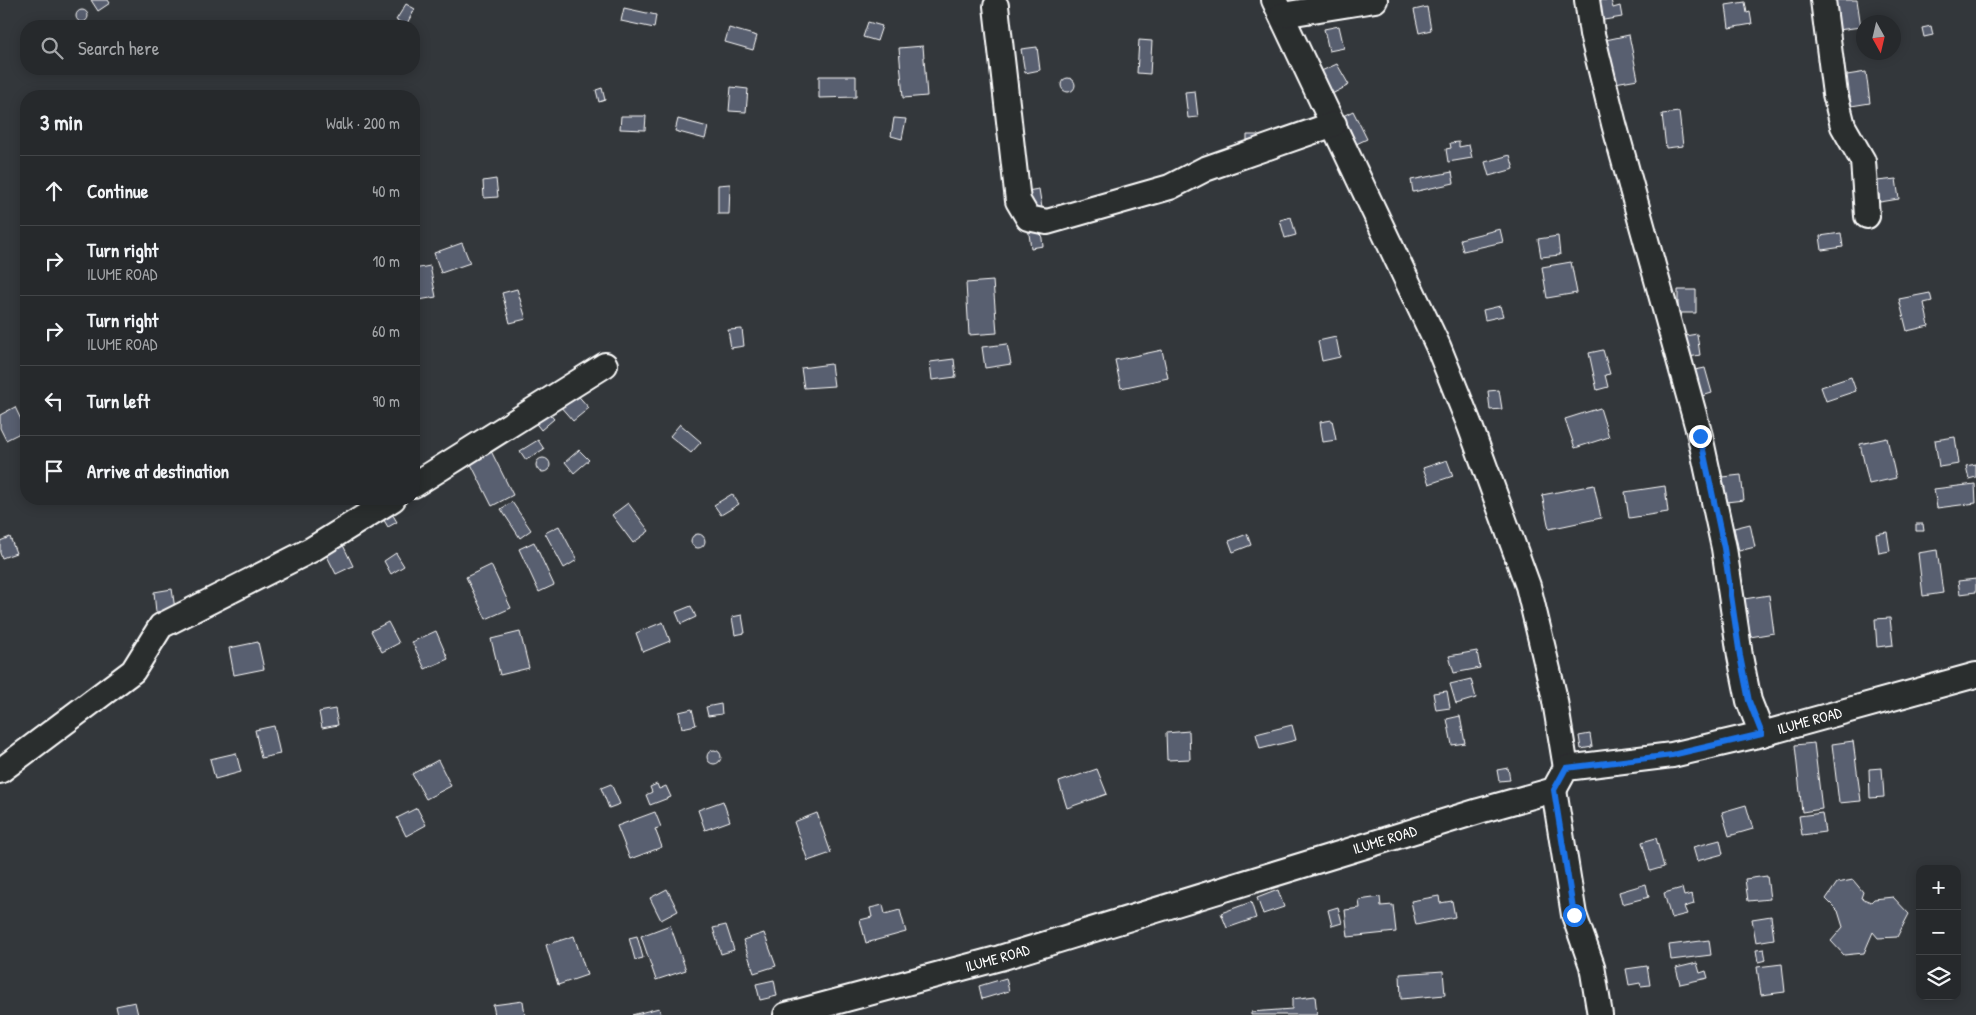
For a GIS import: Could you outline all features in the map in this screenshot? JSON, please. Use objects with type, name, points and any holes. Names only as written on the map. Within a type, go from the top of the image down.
[{"type":"street","points":[[1375,0],[1278,8],[1438,346],[1470,426],[1528,586],[1554,696],[1566,768],[1554,790],[1574,915],[1592,966],[1600,1015]]},
{"type":"street","points":[[1586,0],[1592,34],[1614,124],[1700,436],[1724,548],[1740,656],[1749,701],[1762,734]]},
{"type":"street","points":[[1823,0],[1836,94],[1843,126],[1863,161],[1867,216]]},
{"type":"street","points":[[996,6],[1018,201],[1028,218],[1047,222],[1170,187],[1205,169],[1334,124]]},
{"type":"street","points":[[420,482],[605,365]]},
{"type":"street","points":[[0,771],[133,671],[161,626],[311,550],[383,505]]},
{"type":"street","name":"ILUME ROAD","points":[[1566,768],[1672,755],[1762,734],[1976,676]]},
{"type":"street","name":"ILUME ROAD","points":[[786,1015],[815,1011],[1000,958],[1479,811],[1554,790]]},
{"type":"building","points":[[91,0],[108,0],[110,3],[98,11]]},
{"type":"building","points":[[1593,0],[1611,0],[1613,8],[1620,6],[1622,17],[1598,21]]},
{"type":"building","points":[[1834,0],[1857,0],[1859,15],[1856,15],[1856,28],[1838,30]]},
{"type":"building","points":[[1745,2],[1747,13],[1750,12],[1752,24],[1729,28],[1726,5]]},
{"type":"building","points":[[406,4],[415,9],[409,20],[396,20]]},
{"type":"building","points":[[1427,7],[1431,30],[1419,33],[1414,10]]},
{"type":"building","points":[[624,8],[656,15],[654,28],[621,21]]},
{"type":"building","points":[[80,10],[84,10],[88,14],[86,20],[78,20],[76,18],[76,14]]},
{"type":"building","points":[[868,22],[882,26],[877,41],[863,37]]},
{"type":"building","points":[[1339,26],[1344,48],[1329,51],[1324,29]]},
{"type":"building","points":[[1931,26],[1933,35],[1924,37],[1922,28]]},
{"type":"building","points":[[729,28],[757,36],[753,50],[725,42]]},
{"type":"building","points":[[1629,35],[1638,79],[1609,84],[1601,41]]},
{"type":"building","points":[[1139,40],[1152,41],[1150,74],[1137,73]]},
{"type":"building","points":[[923,46],[927,96],[903,98],[899,48]]},
{"type":"building","points":[[1037,47],[1040,70],[1025,73],[1021,49]]},
{"type":"building","points":[[1337,64],[1349,85],[1330,95],[1319,72]]},
{"type":"building","points":[[1866,72],[1870,103],[1851,106],[1847,75]]},
{"type":"building","points":[[819,76],[856,76],[856,97],[819,98]]},
{"type":"building","points":[[1065,78],[1071,78],[1075,85],[1071,92],[1065,92],[1061,88],[1061,82]]},
{"type":"building","points":[[731,87],[748,89],[746,112],[729,111]]},
{"type":"building","points":[[602,88],[605,100],[599,102],[596,90]]},
{"type":"building","points":[[1195,91],[1198,117],[1188,118],[1185,92]]},
{"type":"building","points":[[1353,111],[1367,139],[1352,146],[1339,118]]},
{"type":"building","points":[[1679,112],[1683,146],[1666,148],[1662,114]]},
{"type":"building","points":[[621,116],[646,116],[645,130],[620,129]]},
{"type":"building","points":[[894,118],[906,119],[902,139],[891,136]]},
{"type":"building","points":[[678,119],[708,127],[705,139],[675,131]]},
{"type":"building","points":[[1247,135],[1258,135],[1258,144],[1247,144]]},
{"type":"building","points":[[1459,142],[1459,147],[1469,145],[1472,158],[1448,162],[1446,149],[1451,148],[1450,143]]},
{"type":"building","points":[[1510,155],[1514,169],[1489,176],[1485,162]]},
{"type":"building","points":[[1452,172],[1454,183],[1413,192],[1411,180]]},
{"type":"building","points":[[496,179],[498,197],[484,198],[483,181]]},
{"type":"building","points":[[1896,179],[1899,199],[1880,202],[1877,181]]},
{"type":"building","points":[[730,184],[729,214],[718,214],[718,185]]},
{"type":"building","points":[[1039,189],[1042,208],[1030,209],[1027,191]]},
{"type":"building","points":[[1291,217],[1296,235],[1285,238],[1280,220]]},
{"type":"building","points":[[1040,225],[1043,246],[1031,248],[1028,227]]},
{"type":"building","points":[[1500,229],[1503,242],[1463,251],[1460,239]]},
{"type":"building","points":[[1841,233],[1843,247],[1822,250],[1820,236]]},
{"type":"building","points":[[1558,236],[1560,255],[1541,257],[1538,239]]},
{"type":"building","points":[[462,243],[470,263],[441,273],[434,253]]},
{"type":"building","points":[[1571,262],[1577,293],[1547,298],[1542,267]]},
{"type":"building","points":[[430,266],[436,297],[420,300],[420,268]]},
{"type":"building","points":[[993,281],[997,333],[969,335],[966,283]]},
{"type":"building","points":[[517,289],[526,319],[510,323],[502,293]]},
{"type":"building","points":[[1678,290],[1696,290],[1696,313],[1678,313]]},
{"type":"building","points":[[1930,293],[1932,301],[1924,303],[1929,326],[1907,331],[1899,299]]},
{"type":"building","points":[[1500,306],[1503,316],[1485,320],[1483,310]]},
{"type":"building","points":[[742,329],[744,346],[731,348],[728,330]]},
{"type":"building","points":[[1697,334],[1700,355],[1689,357],[1685,336]]},
{"type":"building","points":[[1336,337],[1340,357],[1322,361],[1318,341]]},
{"type":"building","points":[[1007,344],[1011,364],[985,368],[982,347]]},
{"type":"building","points":[[1162,350],[1168,378],[1121,388],[1115,360]]},
{"type":"building","points":[[1603,350],[1610,374],[1605,375],[1608,387],[1597,390],[1589,353]]},
{"type":"building","points":[[954,359],[956,377],[932,380],[930,362]]},
{"type":"building","points":[[831,364],[834,386],[804,388],[801,368]]},
{"type":"building","points":[[1705,368],[1712,393],[1702,396],[1695,370]]},
{"type":"building","points":[[1851,377],[1856,391],[1826,401],[1821,387]]},
{"type":"building","points":[[1499,390],[1502,409],[1490,410],[1488,391]]},
{"type":"building","points":[[574,391],[589,408],[573,421],[559,405]]},
{"type":"building","points":[[15,407],[20,417],[20,433],[6,440],[0,428],[0,415]]},
{"type":"building","points":[[1600,408],[1609,437],[1575,448],[1565,419]]},
{"type":"building","points":[[547,411],[554,419],[541,430],[534,421]]},
{"type":"building","points":[[1332,420],[1336,440],[1323,442],[1320,422]]},
{"type":"building","points":[[680,424],[701,442],[691,453],[670,436]]},
{"type":"building","points":[[1955,437],[1959,464],[1939,467],[1935,440]]},
{"type":"building","points":[[1887,438],[1896,478],[1869,484],[1860,444]]},
{"type":"building","points":[[538,440],[544,449],[526,460],[520,451]]},
{"type":"building","points":[[579,450],[589,460],[574,473],[565,462]]},
{"type":"building","points":[[491,451],[513,495],[492,506],[470,462]]},
{"type":"building","points":[[540,458],[546,458],[550,465],[546,472],[540,472],[536,468],[536,462]]},
{"type":"building","points":[[1447,460],[1453,476],[1429,484],[1423,468]]},
{"type":"building","points":[[1976,464],[1976,477],[1969,479],[1966,466]]},
{"type":"building","points":[[1741,475],[1744,500],[1726,502],[1723,477]]},
{"type":"building","points":[[1975,484],[1976,503],[1937,508],[1934,489]]},
{"type":"building","points":[[1594,485],[1601,518],[1549,529],[1542,495]]},
{"type":"building","points":[[1665,486],[1668,512],[1629,518],[1625,492]]},
{"type":"building","points":[[732,494],[739,504],[721,515],[714,505]]},
{"type":"building","points":[[512,502],[531,530],[520,538],[501,509]]},
{"type":"building","points":[[628,503],[649,531],[633,543],[612,515]]},
{"type":"building","points":[[391,512],[397,522],[388,527],[382,517]]},
{"type":"building","points":[[1750,524],[1755,547],[1739,551],[1734,528]]},
{"type":"building","points":[[1916,524],[1923,524],[1924,531],[1916,531]]},
{"type":"building","points":[[559,526],[577,560],[564,568],[545,533]]},
{"type":"building","points":[[1887,532],[1890,551],[1879,553],[1876,534]]},
{"type":"building","points":[[695,534],[701,534],[705,541],[701,548],[695,548],[691,544],[691,538]]},
{"type":"building","points":[[1247,534],[1251,545],[1233,552],[1229,541]]},
{"type":"building","points":[[10,537],[16,553],[2,558],[0,541]]},
{"type":"building","points":[[534,542],[554,585],[539,592],[519,549]]},
{"type":"building","points":[[343,545],[353,566],[336,574],[326,554]]},
{"type":"building","points":[[1937,550],[1943,593],[1923,596],[1918,553]]},
{"type":"building","points":[[396,553],[404,566],[391,574],[384,561]]},
{"type":"building","points":[[491,565],[511,608],[486,619],[466,577]]},
{"type":"building","points":[[1976,579],[1976,592],[1960,594],[1958,581]]},
{"type":"building","points":[[172,589],[175,609],[156,612],[154,592]]},
{"type":"building","points":[[1769,595],[1774,633],[1750,637],[1744,599]]},
{"type":"building","points":[[691,606],[696,617],[681,624],[676,612]]},
{"type":"building","points":[[742,615],[745,633],[735,635],[732,617]]},
{"type":"building","points":[[1890,618],[1893,645],[1877,647],[1875,619]]},
{"type":"building","points":[[388,622],[399,643],[382,652],[371,631]]},
{"type":"building","points":[[663,622],[670,641],[643,652],[636,633]]},
{"type":"building","points":[[436,631],[448,659],[425,669],[412,642]]},
{"type":"building","points":[[520,632],[529,668],[500,675],[491,639]]},
{"type":"building","points":[[258,642],[264,669],[234,675],[229,648]]},
{"type":"building","points":[[1477,651],[1480,668],[1454,673],[1449,656]]},
{"type":"building","points":[[1471,679],[1476,698],[1456,704],[1450,684]]},
{"type":"building","points":[[1447,691],[1450,708],[1436,710],[1433,693]]},
{"type":"building","points":[[721,704],[722,714],[708,716],[706,707]]},
{"type":"building","points":[[335,709],[338,725],[322,728],[319,712]]},
{"type":"building","points":[[692,709],[696,725],[682,728],[679,712]]},
{"type":"building","points":[[1460,716],[1465,743],[1452,745],[1447,719]]},
{"type":"building","points":[[1292,725],[1296,740],[1260,749],[1256,734]]},
{"type":"building","points":[[274,726],[280,754],[261,758],[255,730]]},
{"type":"building","points":[[1189,731],[1190,759],[1167,760],[1166,733]]},
{"type":"building","points":[[1590,734],[1592,747],[1581,749],[1579,736]]},
{"type":"building","points":[[1853,741],[1861,801],[1839,803],[1832,744]]},
{"type":"building","points":[[1814,743],[1822,809],[1802,812],[1795,745]]},
{"type":"building","points":[[711,750],[717,750],[721,757],[717,764],[711,764],[707,760],[707,754]]},
{"type":"building","points":[[236,753],[241,772],[215,779],[210,759]]},
{"type":"building","points":[[438,760],[451,786],[426,799],[412,774]]},
{"type":"building","points":[[1508,768],[1510,780],[1499,781],[1497,770]]},
{"type":"building","points":[[1882,768],[1884,797],[1870,798],[1869,769]]},
{"type":"building","points":[[1097,769],[1107,794],[1067,808],[1059,782]]},
{"type":"building","points":[[611,784],[620,804],[609,808],[601,788]]},
{"type":"building","points":[[657,784],[659,789],[666,786],[671,797],[650,805],[646,795],[652,792],[650,787]]},
{"type":"building","points":[[723,801],[730,821],[705,830],[698,810]]},
{"type":"building","points":[[1746,805],[1753,829],[1729,836],[1722,812]]},
{"type":"building","points":[[417,808],[426,825],[406,836],[397,818]]},
{"type":"building","points":[[655,812],[661,827],[655,829],[662,847],[630,859],[617,826]]},
{"type":"building","points":[[817,813],[831,853],[808,861],[794,822]]},
{"type":"building","points":[[1822,813],[1825,832],[1802,835],[1799,816]]},
{"type":"building","points":[[1656,838],[1664,867],[1650,871],[1642,842]]},
{"type":"building","points":[[1720,840],[1723,854],[1697,861],[1693,847]]},
{"type":"building","points":[[1767,876],[1770,899],[1748,901],[1745,879]]},
{"type":"building","points":[[1853,880],[1863,892],[1861,898],[1871,902],[1874,899],[1893,897],[1909,914],[1897,937],[1878,938],[1873,932],[1864,953],[1844,955],[1831,941],[1843,927],[1838,911],[1826,899],[1837,883]]},
{"type":"building","points":[[1646,884],[1649,897],[1622,904],[1619,892]]},
{"type":"building","points":[[1682,888],[1684,896],[1692,894],[1694,904],[1684,907],[1687,914],[1671,918],[1664,893]]},
{"type":"building","points":[[667,889],[678,911],[661,920],[650,898]]},
{"type":"building","points":[[1278,890],[1284,907],[1263,914],[1257,898]]},
{"type":"building","points":[[1439,896],[1440,903],[1452,901],[1455,917],[1416,925],[1411,901]]},
{"type":"building","points":[[1380,897],[1381,906],[1393,905],[1396,932],[1348,937],[1345,910],[1360,908],[1359,900]]},
{"type":"building","points":[[1251,902],[1256,918],[1227,928],[1221,913]]},
{"type":"building","points":[[883,905],[885,914],[900,910],[906,932],[866,943],[860,920],[872,917],[870,908]]},
{"type":"building","points":[[1338,907],[1342,923],[1332,926],[1328,910]]},
{"type":"building","points":[[1771,916],[1774,939],[1756,942],[1752,919]]},
{"type":"building","points":[[670,925],[686,970],[656,980],[641,936]]},
{"type":"building","points":[[726,925],[734,950],[721,954],[713,928]]},
{"type":"building","points":[[764,933],[776,966],[754,973],[743,940]]},
{"type":"building","points":[[574,936],[587,975],[558,985],[546,945]]},
{"type":"building","points":[[637,936],[643,958],[635,960],[629,938]]},
{"type":"building","points":[[1709,940],[1711,955],[1671,960],[1669,945]]},
{"type":"building","points":[[1764,949],[1766,960],[1758,962],[1756,950]]},
{"type":"building","points":[[1697,963],[1700,973],[1706,971],[1708,978],[1680,984],[1676,968]]},
{"type":"building","points":[[1782,964],[1785,992],[1761,995],[1757,967]]},
{"type":"building","points":[[1647,966],[1650,985],[1641,986],[1640,983],[1629,985],[1626,969]]},
{"type":"building","points":[[1443,971],[1445,995],[1401,999],[1400,974]]},
{"type":"building","points":[[1006,978],[1009,991],[982,999],[979,986]]},
{"type":"building","points":[[774,980],[777,996],[760,1000],[756,984]]},
{"type":"building","points":[[1315,996],[1317,1015],[1251,1015],[1251,1012],[1292,1009],[1292,999]]},
{"type":"building","points":[[523,1001],[525,1015],[495,1015],[493,1005]]},
{"type":"building","points":[[135,1002],[138,1015],[118,1015],[116,1006]]},
{"type":"building","points":[[659,1008],[661,1015],[632,1015]]},
{"type":"route","points":[[1574,915],[1554,790],[1566,768],[1672,755],[1762,734],[1749,701],[1740,656],[1724,548],[1700,436]]}]
